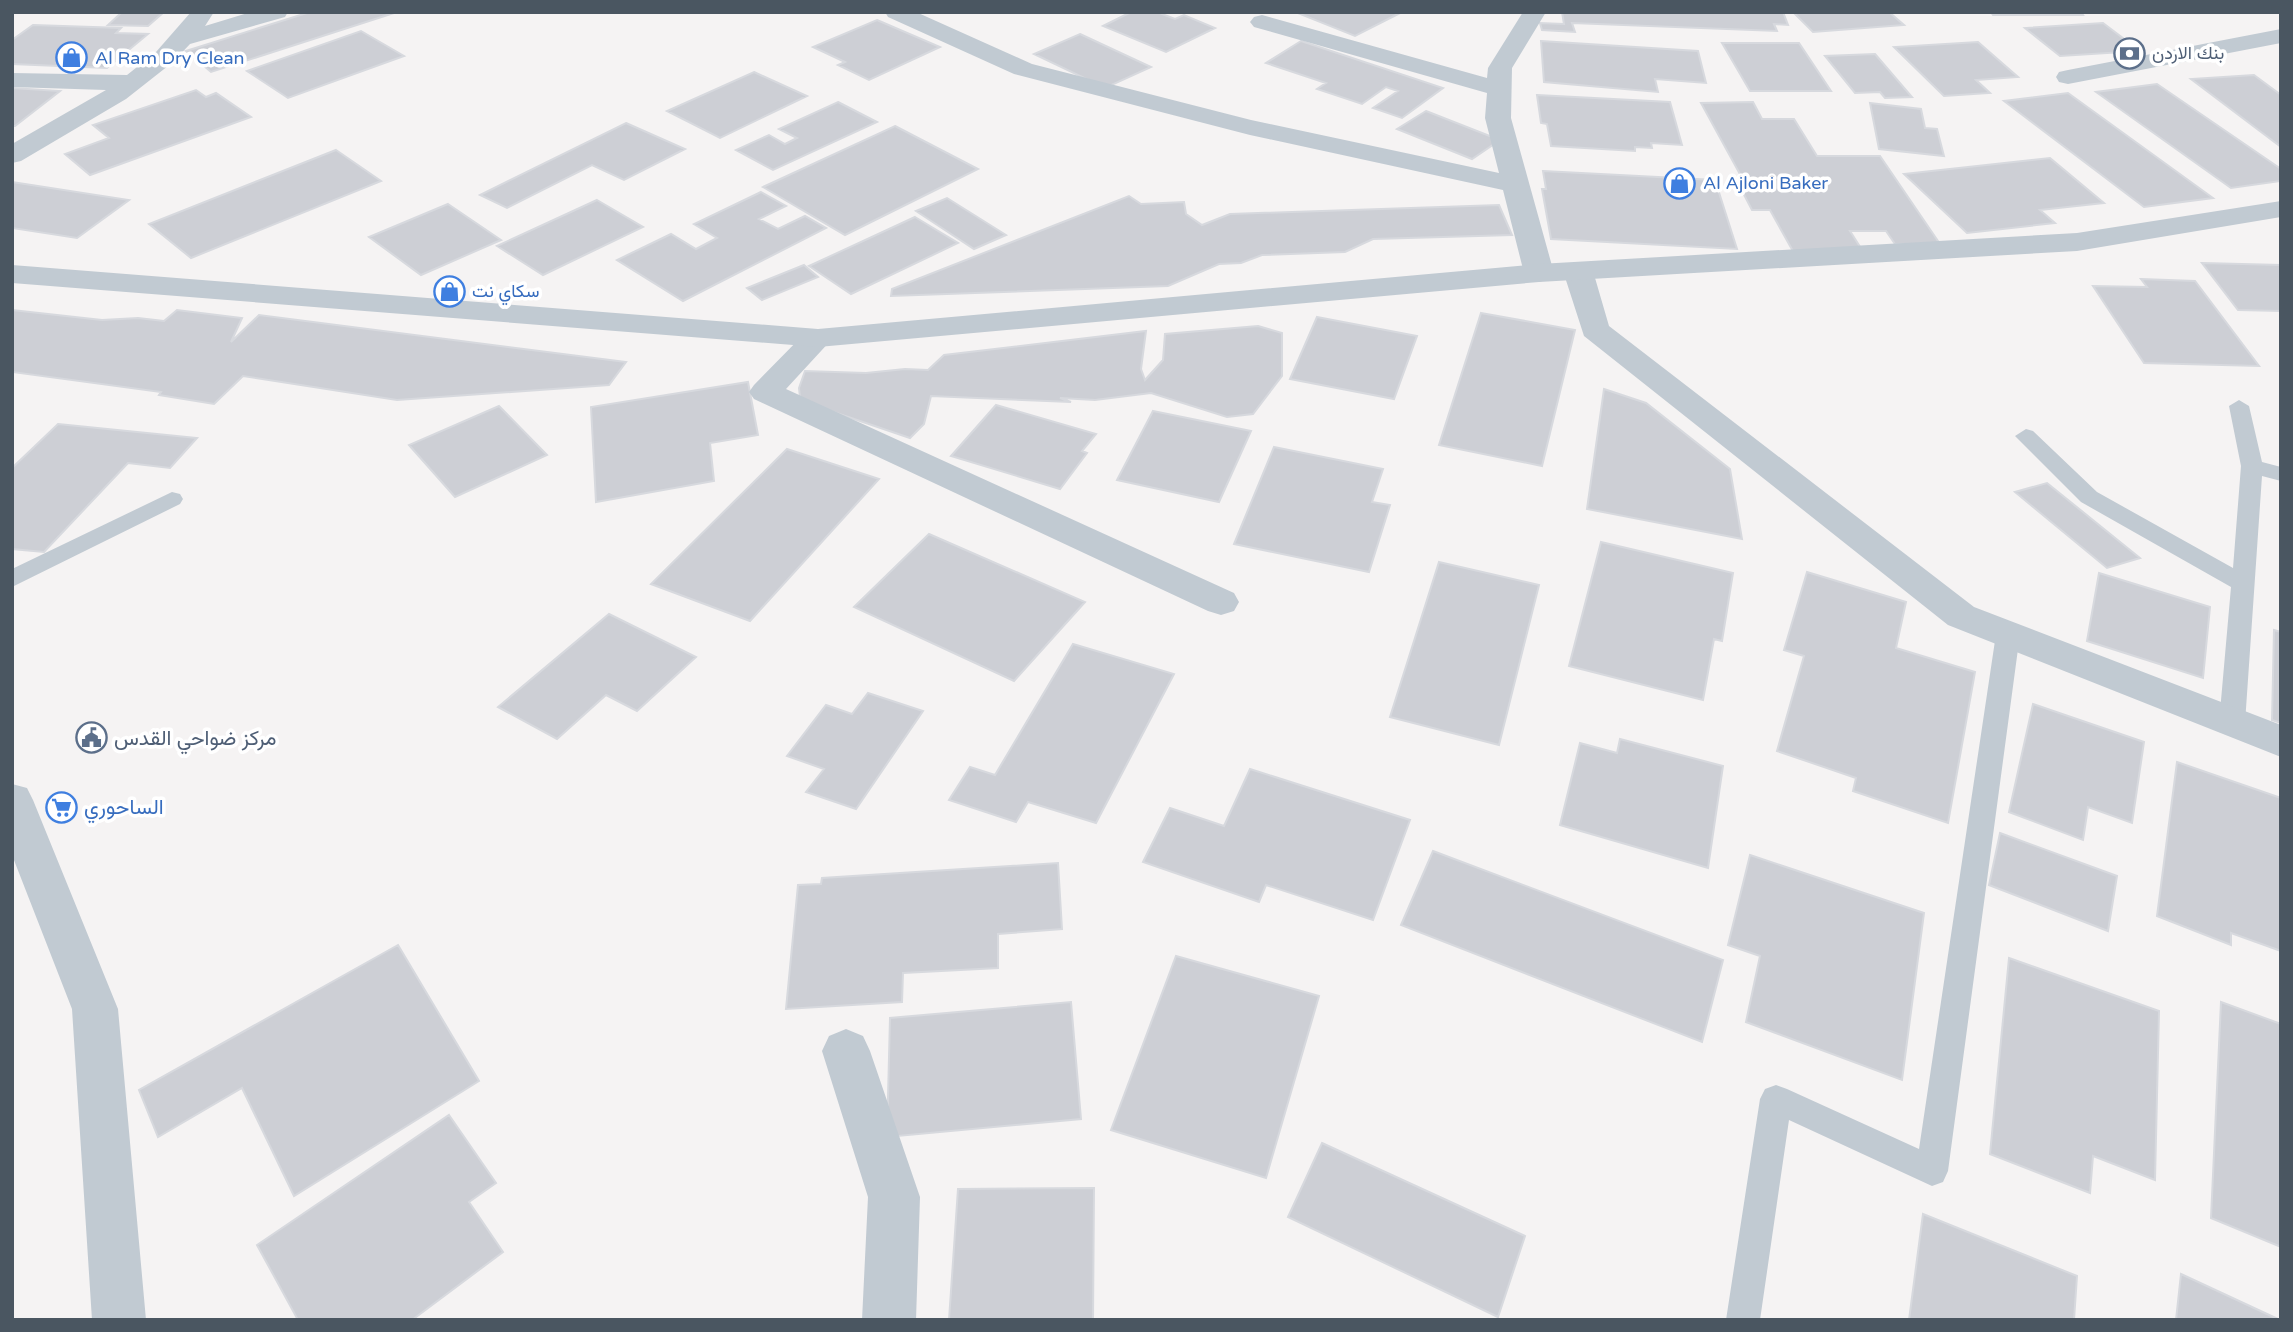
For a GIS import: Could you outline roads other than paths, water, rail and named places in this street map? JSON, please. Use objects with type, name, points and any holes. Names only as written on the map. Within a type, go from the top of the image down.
[{"type":"street","points":[[12,155],[132,83],[187,38],[203,12]]},
{"type":"street","points":[[187,38],[277,12]]},
{"type":"street","points":[[895,12],[1023,69],[1250,127],[1514,184]]},
{"type":"street","points":[[1535,12],[1500,68],[1498,118],[1539,273]]},
{"type":"street","points":[[1262,22],[1499,89]]},
{"type":"street","points":[[2068,77],[2281,36]]},
{"type":"street","points":[[12,80],[132,83]]},
{"type":"street","points":[[12,274],[818,338],[1539,273],[2077,242],[2281,209]]},
{"type":"street","points":[[1578,271],[1595,330],[1961,616],[2281,742]]},
{"type":"street","points":[[818,338],[765,392],[1221,602]]},
{"type":"street","points":[[12,800],[95,1009],[119,1320]]},
{"type":"street","points":[[846,1051],[894,1197],[889,1320]]},
{"type":"lane","points":[[2232,723],[2252,466],[2239,406]]},
{"type":"lane","points":[[2026,436],[2089,497],[2243,584]]},
{"type":"lane","points":[[2252,466],[2281,474]]},
{"type":"lane","points":[[12,579],[172,499]]},
{"type":"lane","points":[[1743,1320],[1776,1099],[1932,1171],[2008,635]]},
{"type":"place","name":"بنك الاردن","points":[[2129,53]]},
{"type":"place","name":"Al Ram Dry Clean","points":[[72,58]]},
{"type":"place","name":"Al Ajloni Baker","points":[[1680,183]]},
{"type":"place","name":"سكاي نت","points":[[449,291]]},
{"type":"place","name":"مركز ضواحي القدس","points":[[91,738]]},
{"type":"place","name":"الساحوري","points":[[61,807]]}]
